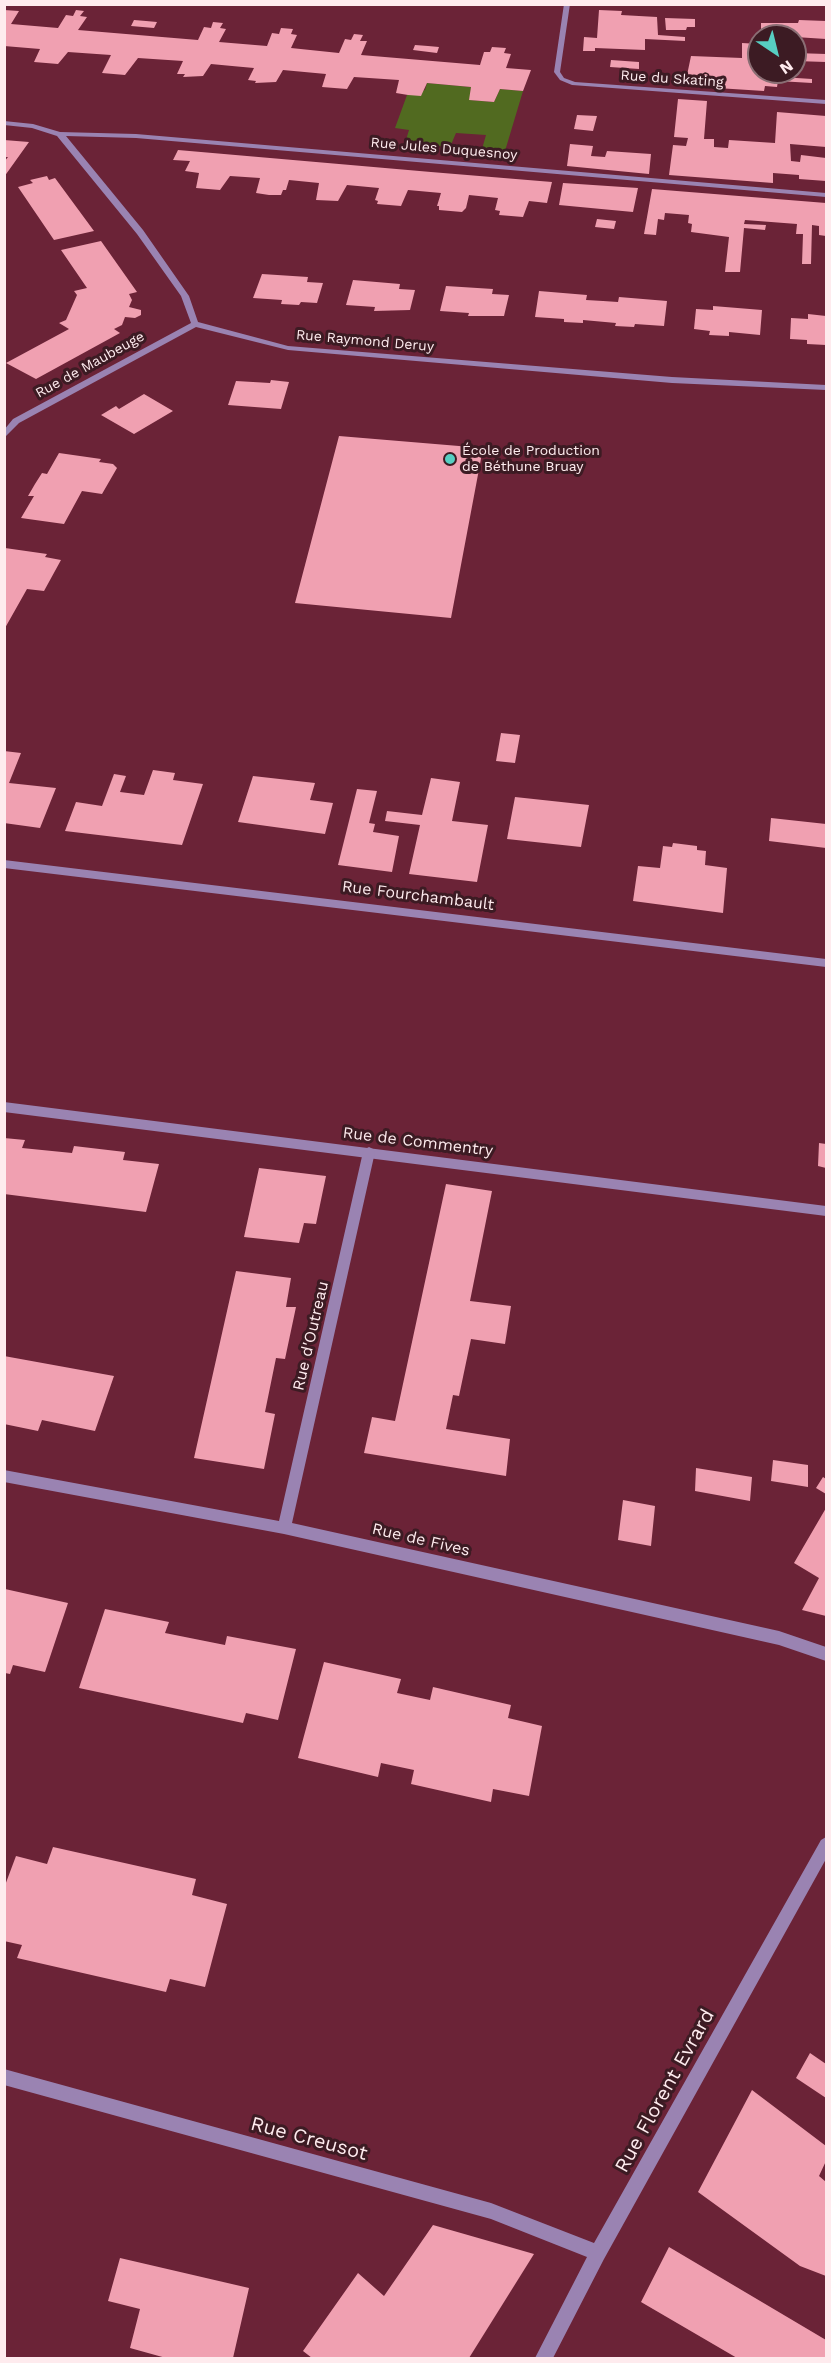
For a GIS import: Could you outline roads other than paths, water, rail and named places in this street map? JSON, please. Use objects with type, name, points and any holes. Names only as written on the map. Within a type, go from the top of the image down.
[{"type":"street","name":"Rue du Skating","points":[[567,4],[556,72],[562,79],[574,84],[826,102]]},
{"type":"street","points":[[729,4],[773,4]]},
{"type":"street","points":[[4,123],[33,126],[60,134],[140,232],[179,286],[195,324]]},
{"type":"street","name":"Rue Jules Duquesnoy","points":[[60,134],[147,137],[826,195]]},
{"type":"street","name":"Rue Raymond Deruy","points":[[195,324],[288,348],[672,380],[826,388]]},
{"type":"street","name":"Rue de Maubeuge","points":[[4,436],[16,421],[195,324]]},
{"type":"street","points":[[4,420],[16,421]]},
{"type":"street","name":"Rue Fourchambault","points":[[4,864],[826,963]]},
{"type":"street","name":"Rue de Commentry","points":[[4,1107],[826,1211]]},
{"type":"street","name":"Rue d'Outreau","points":[[284,1528],[369,1152]]},
{"type":"street","name":"Rue de Fives","points":[[4,1476],[284,1528],[779,1638],[826,1654]]},
{"type":"street","name":"Rue Florent Evrard","points":[[544,2358],[598,2253],[826,1845]]},
{"type":"street","name":"Rue Creusot","points":[[4,2077],[491,2211],[598,2253]]},
{"type":"place","name":"École de Production de Béthune Bruay","points":[[450,459]]}]
